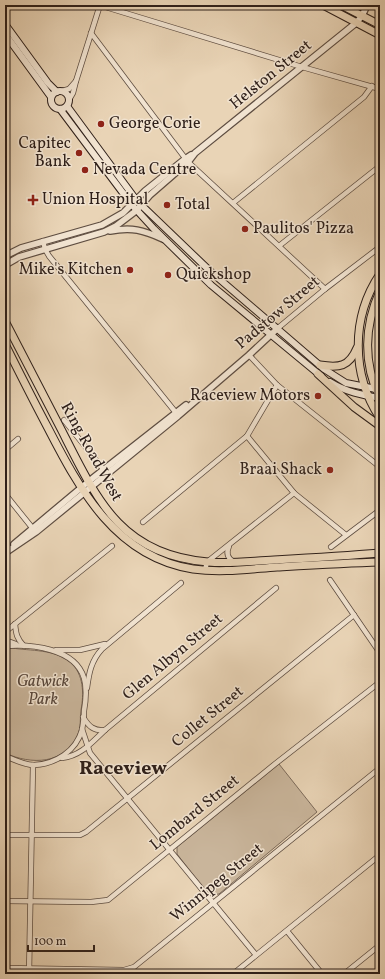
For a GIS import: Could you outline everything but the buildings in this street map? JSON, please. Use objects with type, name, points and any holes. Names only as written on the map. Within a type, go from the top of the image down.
[{"type":"main road","points":[[323,5],[380,35]]},
{"type":"main road","points":[[341,5],[380,25]]},
{"type":"main road","points":[[5,24],[48,83],[59,92],[66,93],[68,103],[134,203]]},
{"type":"main road","points":[[5,34],[51,96],[50,101],[52,106],[60,110],[139,208],[320,365],[346,383],[378,390]]},
{"type":"main road","points":[[51,96],[59,92]]},
{"type":"main road","points":[[60,110],[68,103]]},
{"type":"main road","points":[[139,208],[168,241],[211,285],[318,374],[354,407],[380,426]]},
{"type":"main road","points":[[380,274],[366,300],[360,319],[358,345],[360,370],[369,396],[380,418]]},
{"type":"main road","points":[[318,374],[339,388],[357,394],[380,398],[369,370],[368,340],[370,320],[380,291]]},
{"type":"main road","name":"Ring Road West","points":[[5,321],[89,484],[100,502],[117,522],[142,542],[158,550],[206,566],[236,562],[380,553]]},
{"type":"main road","name":"Ring Road West","points":[[5,344],[82,490],[112,528],[144,552],[182,566],[206,566],[239,570],[380,562]]},
{"type":"main road","points":[[320,365],[333,367],[344,364],[353,356],[358,345]]},
{"type":"street","points":[[68,103],[73,93],[100,5],[302,67],[380,89]]},
{"type":"street","name":"Helston Street","points":[[5,256],[14,251],[102,226],[123,213],[145,191],[195,153],[356,23],[362,16],[367,5]]},
{"type":"street","points":[[91,34],[186,160],[325,289]]},
{"type":"street","points":[[59,92],[68,89],[76,81]]},
{"type":"street","points":[[234,203],[364,97],[372,86]]},
{"type":"street","name":"Helston Street","points":[[5,265],[19,257],[104,232],[116,226],[139,208],[150,195],[186,160]]},
{"type":"street","points":[[279,246],[380,166]]},
{"type":"street","points":[[104,232],[125,228],[136,229],[168,241]]},
{"type":"street","points":[[44,242],[45,250],[53,262],[177,414]]},
{"type":"street","name":"Padstow Street","points":[[89,484],[104,470],[194,401],[325,289],[380,247]]},
{"type":"street","points":[[249,355],[278,385],[380,467]]},
{"type":"street","points":[[143,522],[247,436],[278,385]]},
{"type":"street","name":"Padstow Street","points":[[5,553],[177,414]]},
{"type":"street","points":[[64,420],[104,470]]},
{"type":"street","points":[[247,436],[294,493],[346,535]]},
{"type":"street","points":[[5,450],[18,439]]},
{"type":"street","points":[[206,566],[294,493]]},
{"type":"street","points":[[5,494],[34,529]]},
{"type":"street","points":[[330,547],[380,510]]},
{"type":"street","points":[[230,545],[227,553],[230,558],[236,562]]},
{"type":"street","points":[[5,632],[112,546]]},
{"type":"street","points":[[330,580],[380,652]]},
{"type":"street","points":[[62,758],[70,751],[77,741],[82,729],[86,696],[92,664],[95,657],[108,643],[181,583]]},
{"type":"street","name":"Glen Albyn Street","points":[[87,748],[105,730],[276,588]]},
{"type":"street","name":"Collet Street","points":[[5,835],[80,835],[86,832],[128,800],[354,615]]},
{"type":"street","points":[[16,624],[16,636],[22,646]]},
{"type":"street","points":[[5,640],[22,646]]},
{"type":"street","points":[[5,646],[22,646],[54,650],[80,650],[108,643]]},
{"type":"street","points":[[54,650],[66,656],[81,672],[84,677],[86,696]]},
{"type":"street","name":"Lombard Street","points":[[5,900],[91,902],[108,900],[275,764],[380,682]]},
{"type":"street","points":[[84,717],[93,728],[105,730]]},
{"type":"street","points":[[82,729],[87,748],[90,753],[256,956]]},
{"type":"street","points":[[5,756],[33,765],[78,754],[87,748]]},
{"type":"street","points":[[29,974],[33,765]]},
{"type":"street","name":"Winnipeg Street","points":[[5,968],[129,969],[139,964],[380,768]]},
{"type":"street","points":[[233,974],[380,855]]},
{"type":"street","points":[[287,931],[322,974]]},
{"type":"street","points":[[344,974],[380,945]]},
{"type":"green space","name":"Gatwick Park","points":[[12,648],[42,651],[57,655],[70,662],[78,672],[83,691],[79,731],[72,744],[65,752],[56,757],[46,760],[36,760],[15,757],[5,753],[5,649]]},
{"type":"green space","points":[[279,764],[317,812],[219,894],[208,894],[177,854],[177,847]]},
{"type":"waterway","points":[[282,5],[301,8],[312,5]]},
{"type":"place","name":"George Corie","points":[[101,124]]},
{"type":"place","name":"Capitec Bank","points":[[79,153]]},
{"type":"place","name":"Nevada Centre","points":[[85,170]]},
{"type":"place","name":"Union Hospital","points":[[33,200]]},
{"type":"place","name":"Total","points":[[167,205]]},
{"type":"place","name":"Paulitos' Pizza","points":[[245,229]]},
{"type":"place","name":"Mike's Kitchen","points":[[130,270]]},
{"type":"place","name":"Quickshop","points":[[168,275]]},
{"type":"place","name":"Raceview Motors","points":[[318,396]]},
{"type":"place","name":"Braai Shack","points":[[330,470]]},
{"type":"district","name":"Raceview","points":[[123,769]]}]
